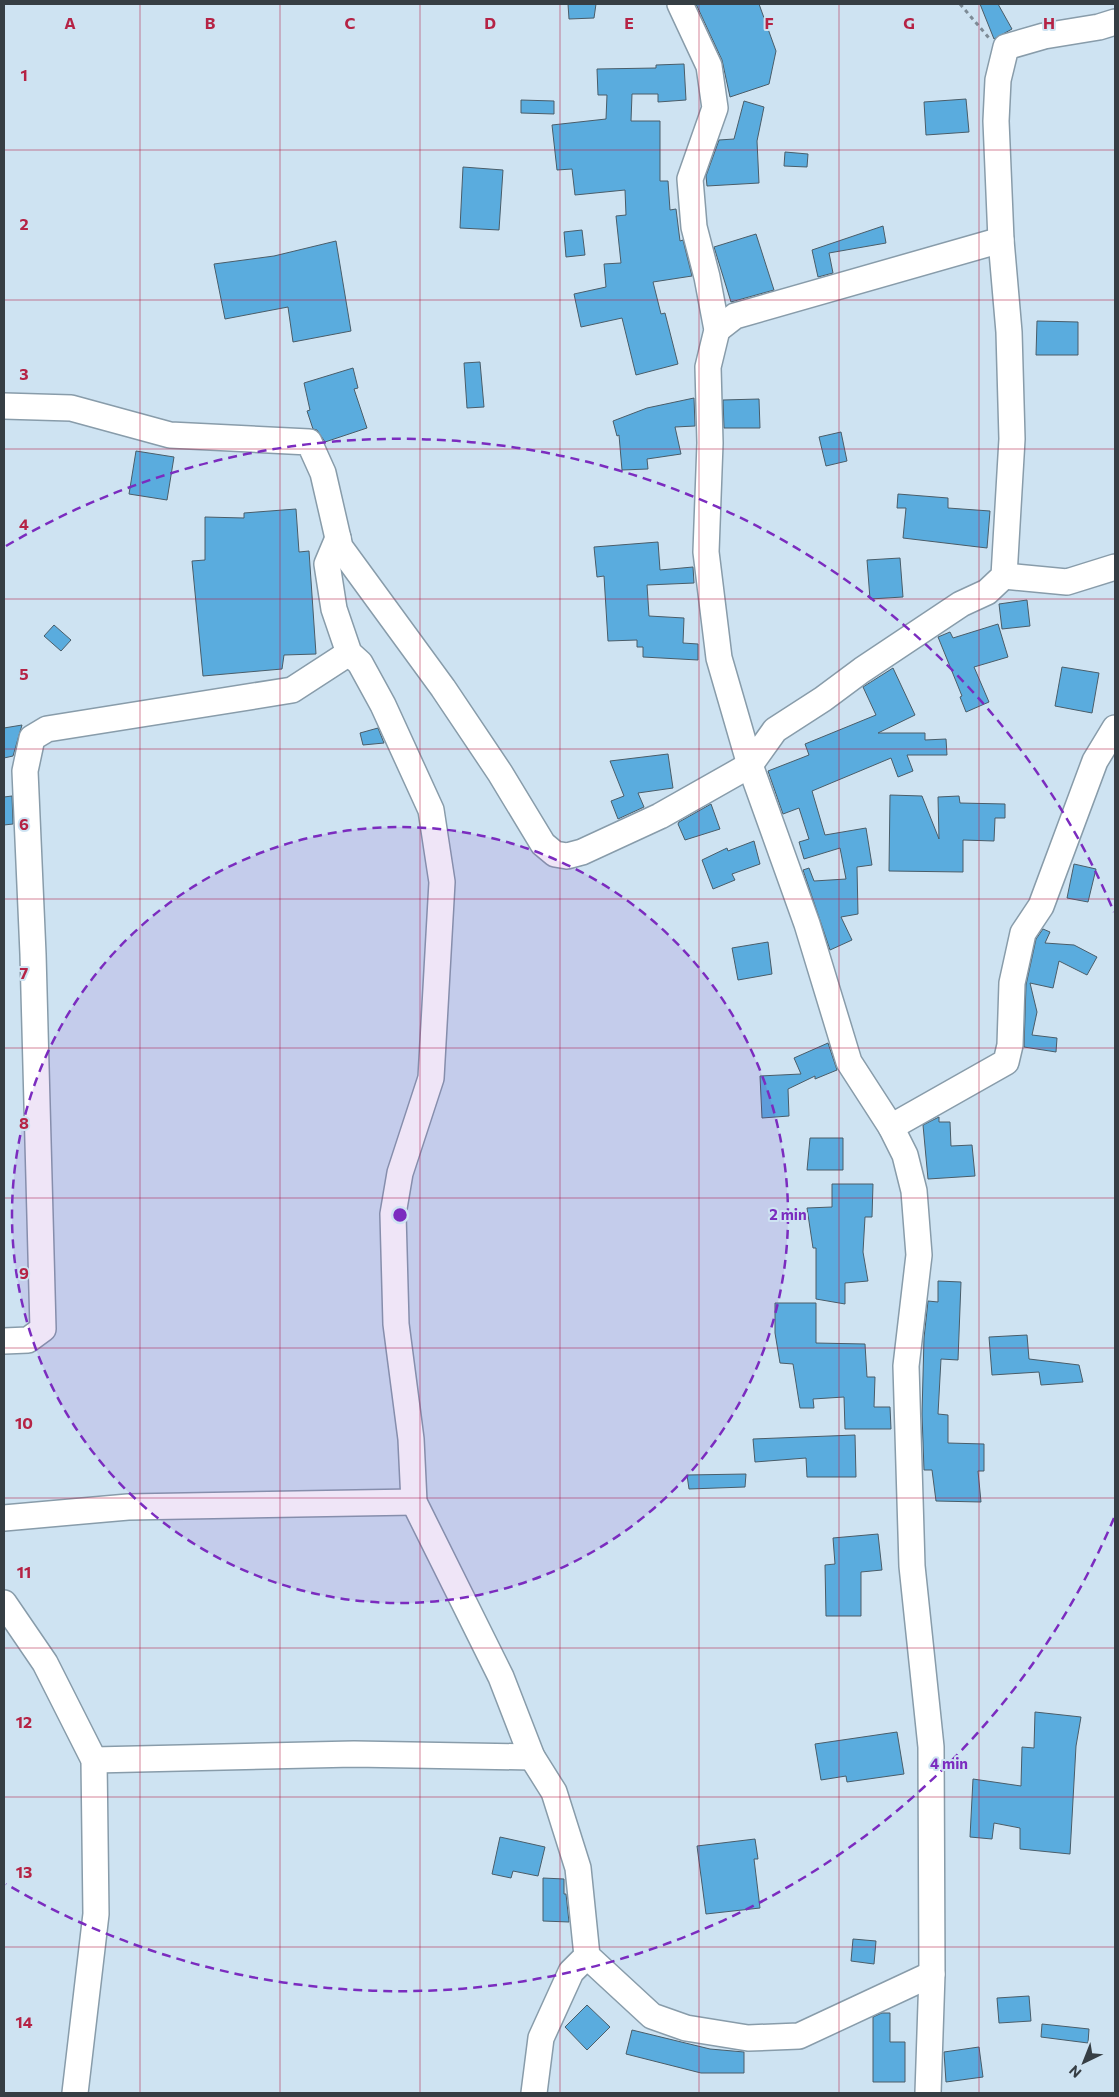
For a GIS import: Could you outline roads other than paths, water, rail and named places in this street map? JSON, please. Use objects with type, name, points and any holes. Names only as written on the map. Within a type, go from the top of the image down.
[{"type":"street","points":[[680,4],[710,66],[715,108],[690,179],[694,227],[718,330],[708,367],[710,443],[706,552],[719,658],[750,765],[807,924],[849,1062],[891,1127],[905,1155],[912,1182],[919,1255],[906,1366],[906,1394],[912,1566],[930,1748],[932,1974],[928,2093]]},
{"type":"street","points":[[4,406],[71,408],[170,436],[309,442],[323,473],[340,547],[443,688],[500,773],[544,844],[555,854],[567,856],[582,852],[660,816],[750,765],[775,730],[953,610],[987,592],[1004,576],[1012,439],[1010,332],[1001,240],[996,122],[998,80],[1006,47],[1044,36],[1099,27],[1115,22]]},
{"type":"street","points":[[718,330],[735,316],[1001,240]]},
{"type":"street","points":[[338,538],[327,564],[334,609],[349,653],[360,663],[383,704],[431,810],[442,882],[431,1078],[400,1173],[393,1214],[396,1324],[411,1439],[414,1502],[501,1677],[532,1757],[554,1792],[578,1868],[587,1956],[652,2016],[686,2028],[748,2038],[799,2036],[932,1974]]},
{"type":"street","points":[[1004,576],[1067,582],[1115,567]]},
{"type":"street","points":[[4,1342],[28,1340],[43,1329],[33,954],[24,771],[32,738],[47,729],[292,690],[349,653]]},
{"type":"street","points":[[891,1127],[1006,1062],[1010,1045],[1012,983],[1023,933],[1041,906],[1095,761],[1115,728]]},
{"type":"street","points":[[4,1518],[128,1507],[414,1502]]},
{"type":"street","points":[[4,1603],[45,1663],[94,1760],[96,1914],[75,2093]]},
{"type":"street","points":[[94,1760],[354,1754],[532,1757]]},
{"type":"street","points":[[534,2093],[541,2038],[571,1972],[587,1956]]}]
